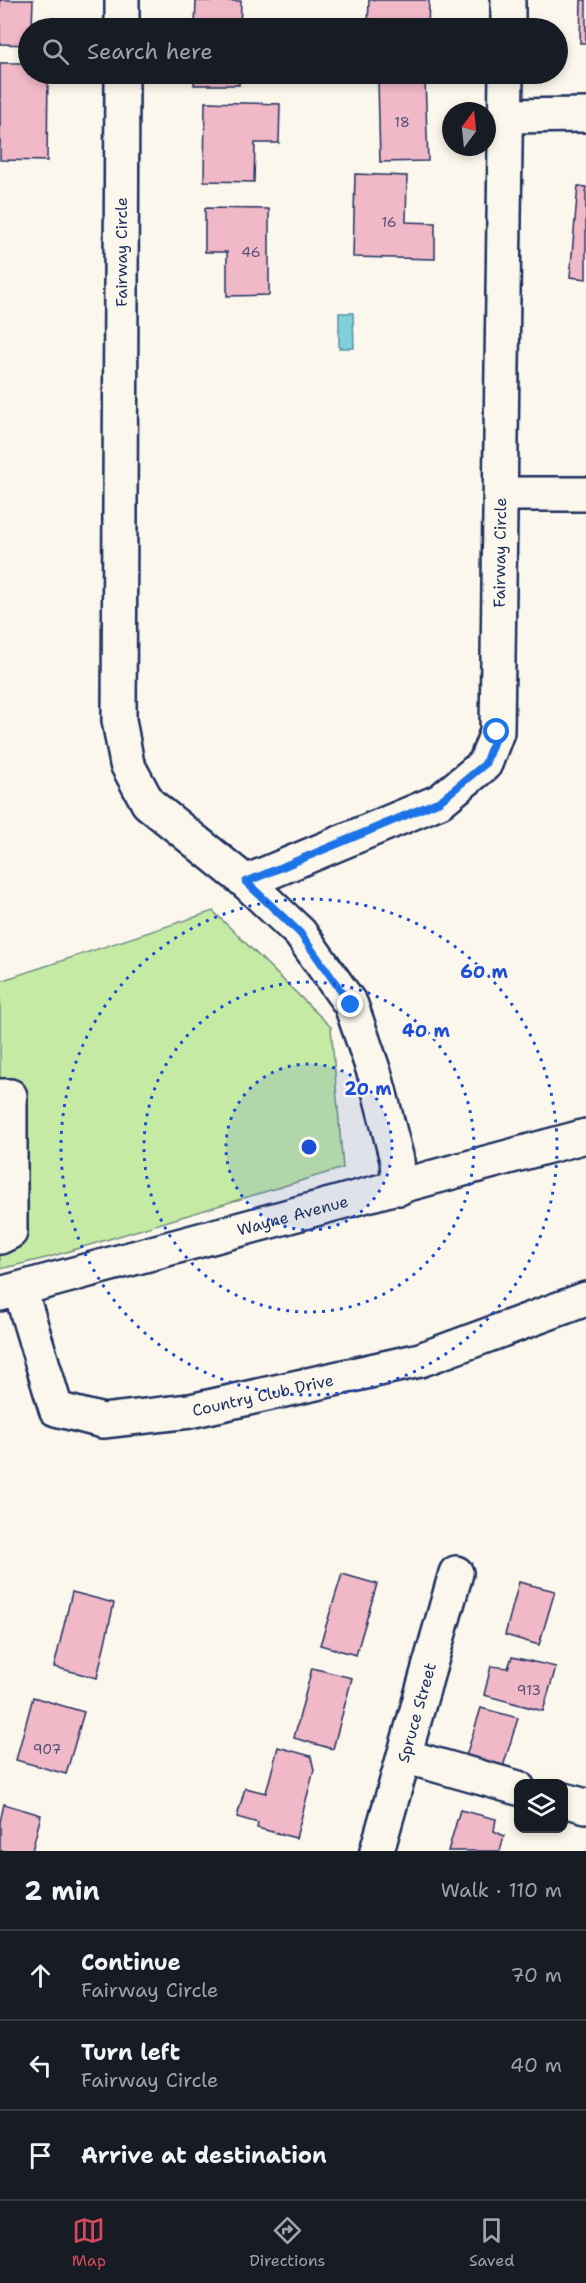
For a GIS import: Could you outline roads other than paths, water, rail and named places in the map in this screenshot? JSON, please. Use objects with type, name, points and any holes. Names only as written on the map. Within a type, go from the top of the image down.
[{"type":"street","points":[[122,0],[122,18]]},
{"type":"street","points":[[508,0],[508,18]]},
{"type":"street","name":"Fairway Circle","points":[[122,84],[119,720],[127,764],[148,803],[246,882],[300,933],[351,1005],[375,1075],[397,1160],[399,1188]]},
{"type":"street","name":"Fairway Circle","points":[[246,882],[440,801],[485,764],[497,732],[506,84]]},
{"type":"street","points":[[505,116],[586,115]]},
{"type":"street","points":[[501,495],[586,494]]},
{"type":"street","points":[[0,1096],[10,1096],[10,1233],[0,1237]]},
{"type":"street","name":"Wayne Avenue","points":[[10,1291],[586,1136]]},
{"type":"street","name":"Country Club Drive","points":[[10,1291],[56,1409],[103,1421],[190,1411],[420,1360],[586,1299]]},
{"type":"street","name":"Spruce Street","points":[[377,1851],[456,1573]]},
{"type":"street","points":[[404,1756],[514,1787]]},
{"type":"street","points":[[568,1801],[586,1806]]},
{"type":"water","points":[[339,313],[353,313],[354,348],[339,348]]}]
